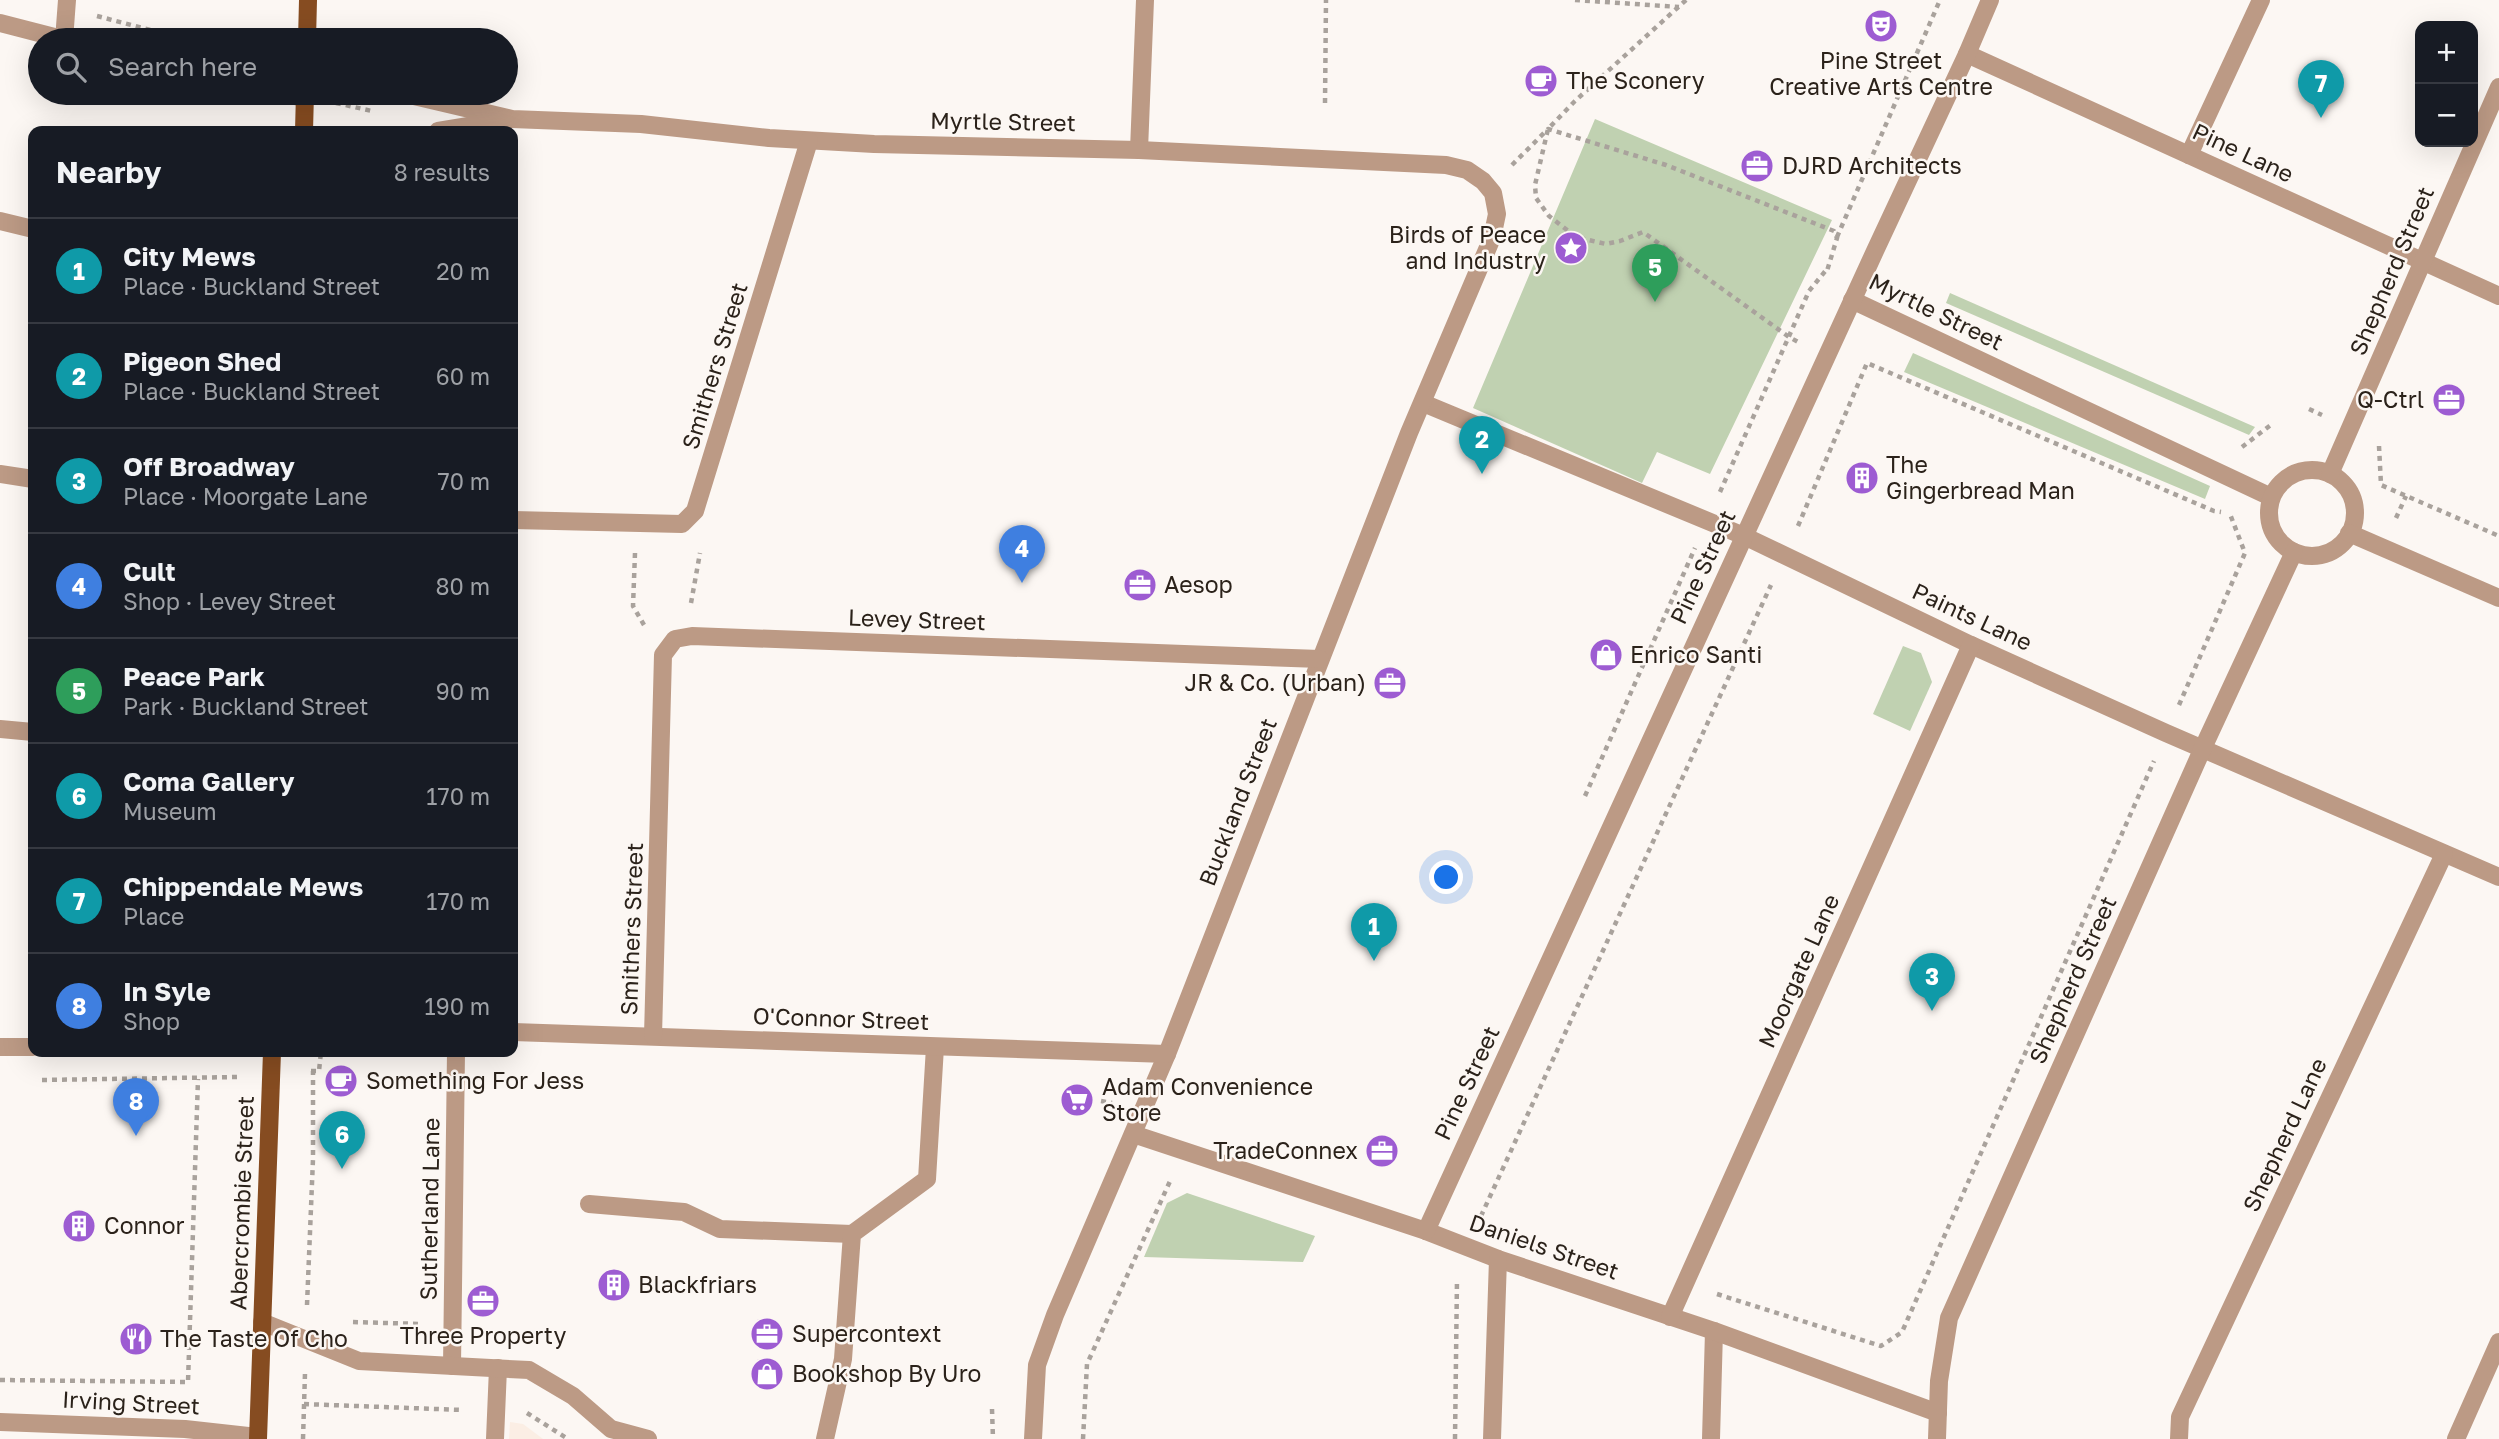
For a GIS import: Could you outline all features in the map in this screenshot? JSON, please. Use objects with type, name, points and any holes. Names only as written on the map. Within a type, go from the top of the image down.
[{"type":"main road","points":[[307,28],[308,0]]},
{"type":"main road","points":[[304,126],[305,105]]},
{"type":"main road","name":"Abercrombie Street","points":[[258,1438],[272,1057]]},
{"type":"street","points":[[1139,150],[1144,0]]},
{"type":"street","name":"Pine Street","points":[[1426,1231],[1968,54],[1990,0]]},
{"type":"street","points":[[2189,155],[2261,0]]},
{"type":"street","points":[[66,28],[67,4]]},
{"type":"street","points":[[0,23],[28,30]]},
{"type":"street","name":"Pine Lane","points":[[1968,54],[2499,296]]},
{"type":"street","name":"Shepherd Street","points":[[2330,474],[2499,87]]},
{"type":"street","name":"Myrtle Street","points":[[452,105],[512,119],[641,124],[809,141],[1139,150],[1446,165],[1467,170],[1488,187]]},
{"type":"street","name":"Myrtle Street","points":[[469,126],[512,119]]},
{"type":"street","name":"Smithers Street","points":[[695,511],[809,141]]},
{"type":"street","name":"Buckland Street","points":[[1033,1439],[1037,1365],[1092,1227],[1167,1055],[1409,433],[1492,238],[1497,206],[1488,187]]},
{"type":"street","points":[[0,221],[28,228]]},
{"type":"street","name":"Myrtle Street","points":[[1853,300],[2271,497]]},
{"type":"street","name":"Paints Lane","points":[[1423,403],[1744,536],[1972,645],[2202,750],[2499,877]]},
{"type":"street","points":[[2313,470],[2330,474],[2343,483],[2352,497],[2355,513],[2350,533],[2342,543],[2327,552],[2309,556],[2294,552],[2280,541],[2271,528],[2271,497],[2281,482],[2296,473],[2313,470]]},
{"type":"street","points":[[0,474],[28,478]]},
{"type":"street","points":[[518,520],[682,524],[695,511]]},
{"type":"street","points":[[2350,533],[2499,598]]},
{"type":"street","name":"Shepherd Street","points":[[1937,1439],[1939,1381],[1949,1318],[2202,750],[2294,552]]},
{"type":"street","name":"Levey Street","points":[[663,655],[675,639],[692,636],[1320,659]]},
{"type":"street","name":"Moorgate Lane","points":[[1670,1317],[1972,645]]},
{"type":"street","name":"Smithers Street","points":[[653,1037],[663,655]]},
{"type":"street","points":[[0,729],[28,732]]},
{"type":"street","name":"Shepherd Lane","points":[[2179,1439],[2180,1417],[2444,855]]},
{"type":"street","name":"O'Connor Street","points":[[518,1032],[1167,1055]]},
{"type":"street","points":[[0,1047],[28,1047]]},
{"type":"street","points":[[589,1203],[684,1212],[720,1229],[852,1234],[926,1179],[935,1047]]},
{"type":"street","name":"Sutherland Lane","points":[[452,1366],[456,1057]]},
{"type":"street","name":"Daniels Street","points":[[1133,1135],[1426,1231],[1498,1259],[1714,1331],[1938,1413]]},
{"type":"street","points":[[825,1439],[843,1359],[852,1234]]},
{"type":"street","points":[[1492,1439],[1498,1259]]},
{"type":"street","points":[[262,1322],[359,1361],[529,1370],[573,1396],[611,1429],[648,1439]]},
{"type":"street","points":[[1711,1439],[1714,1331]]},
{"type":"street","points":[[2456,1439],[2499,1342]]},
{"type":"street","points":[[495,1439],[498,1368]]},
{"type":"street","name":"Irving Street","points":[[0,1422],[186,1429],[258,1438]]},
{"type":"path","points":[[1325,103],[1326,0]]},
{"type":"path","points":[[1575,0],[1679,7]]},
{"type":"path","points":[[1516,161],[1575,101],[1686,0]]},
{"type":"path","points":[[1582,804],[1809,291],[1827,269],[1837,238],[1940,0]]},
{"type":"path","points":[[67,4],[148,28]]},
{"type":"path","points":[[1548,129],[1667,164],[1834,232],[1837,238]]},
{"type":"path","points":[[1548,129],[1535,185],[1536,198],[1549,216],[1576,237],[1591,242],[1606,244],[1643,232],[1789,337],[1807,346]]},
{"type":"path","name":"Myrtle Street","points":[[1827,269],[1829,278],[1853,300]]},
{"type":"path","points":[[1480,1217],[1785,556],[1867,363],[2214,511],[2230,513],[2245,553],[1902,1332],[1881,1346],[1686,1283]]},
{"type":"path","points":[[2379,441],[2381,485],[2499,536]]},
{"type":"path","points":[[690,607],[702,539],[695,511]]},
{"type":"path","points":[[642,523],[636,545],[633,606],[642,623],[654,635],[663,655]]},
{"type":"path","points":[[303,1439],[316,1071],[320,1057]]},
{"type":"path","points":[[0,1380],[188,1382],[198,1080],[42,1080]]},
{"type":"path","points":[[1083,1439],[1087,1364],[1171,1178],[1184,1182]]},
{"type":"path","points":[[1438,1203],[1493,1221]]},
{"type":"path","points":[[1455,1439],[1457,1273],[1497,1287]]},
{"type":"path","points":[[346,1321],[453,1324]]},
{"type":"path","points":[[304,1404],[525,1411],[568,1439]]},
{"type":"path","points":[[992,1409],[993,1439]]},
{"type":"shaded area","points":[[510,1422],[523,1424],[543,1439],[509,1439]]},
{"type":"green space","points":[[1595,119],[1832,220],[1710,474],[1657,452],[1642,483],[1473,408]]},
{"type":"green space","points":[[1950,293],[2255,427],[2249,435],[1946,303]]},
{"type":"green space","points":[[1913,353],[2210,486],[2205,499],[1904,372]]},
{"type":"green space","points":[[1903,646],[1921,653],[1932,682],[1910,731],[1873,714]]},
{"type":"green space","points":[[1187,1193],[1315,1236],[1303,1262],[1144,1257],[1167,1203]]},
{"type":"place","name":"Pine Street Creative Arts Centre","points":[[1881,26]]},
{"type":"place","name":"The Sconery","points":[[1541,81]]},
{"type":"place","name":"Chippendale Mews","points":[[2321,118]]},
{"type":"place","name":"DJRD Architects","points":[[1757,166]]},
{"type":"place","name":"Birds of Peace and Industry","points":[[1571,248]]},
{"type":"place","name":"Peace Park","points":[[1655,302]]},
{"type":"place","name":"Q-Ctrl","points":[[2449,400]]},
{"type":"place","name":"Pigeon Shed","points":[[1482,474]]},
{"type":"place","name":"The Gingerbread Man","points":[[1862,478]]},
{"type":"place","name":"Cult","points":[[1022,583]]},
{"type":"place","name":"Aesop","points":[[1140,585]]},
{"type":"place","name":"Enrico Santi","points":[[1606,655]]},
{"type":"place","name":"JR & Co. (Urban)","points":[[1390,683]]},
{"type":"place","name":"City Mews","points":[[1374,961]]},
{"type":"place","name":"Off Broadway","points":[[1932,1011]]},
{"type":"place","name":"Something For Jess","points":[[341,1081]]},
{"type":"place","name":"Adam Convenience Store","points":[[1077,1100]]},
{"type":"place","name":"In Syle","points":[[136,1136]]},
{"type":"place","name":"TradeConnex","points":[[1382,1151]]},
{"type":"place","name":"Coma Gallery","points":[[342,1169]]},
{"type":"place","name":"Connor","points":[[79,1226]]},
{"type":"place","name":"Blackfriars","points":[[614,1285]]},
{"type":"place","name":"Three Property","points":[[483,1301]]},
{"type":"place","name":"Supercontext","points":[[767,1334]]},
{"type":"place","name":"The Taste Of Cho","points":[[136,1339]]},
{"type":"place","name":"Bookshop By Uro","points":[[767,1374]]}]
